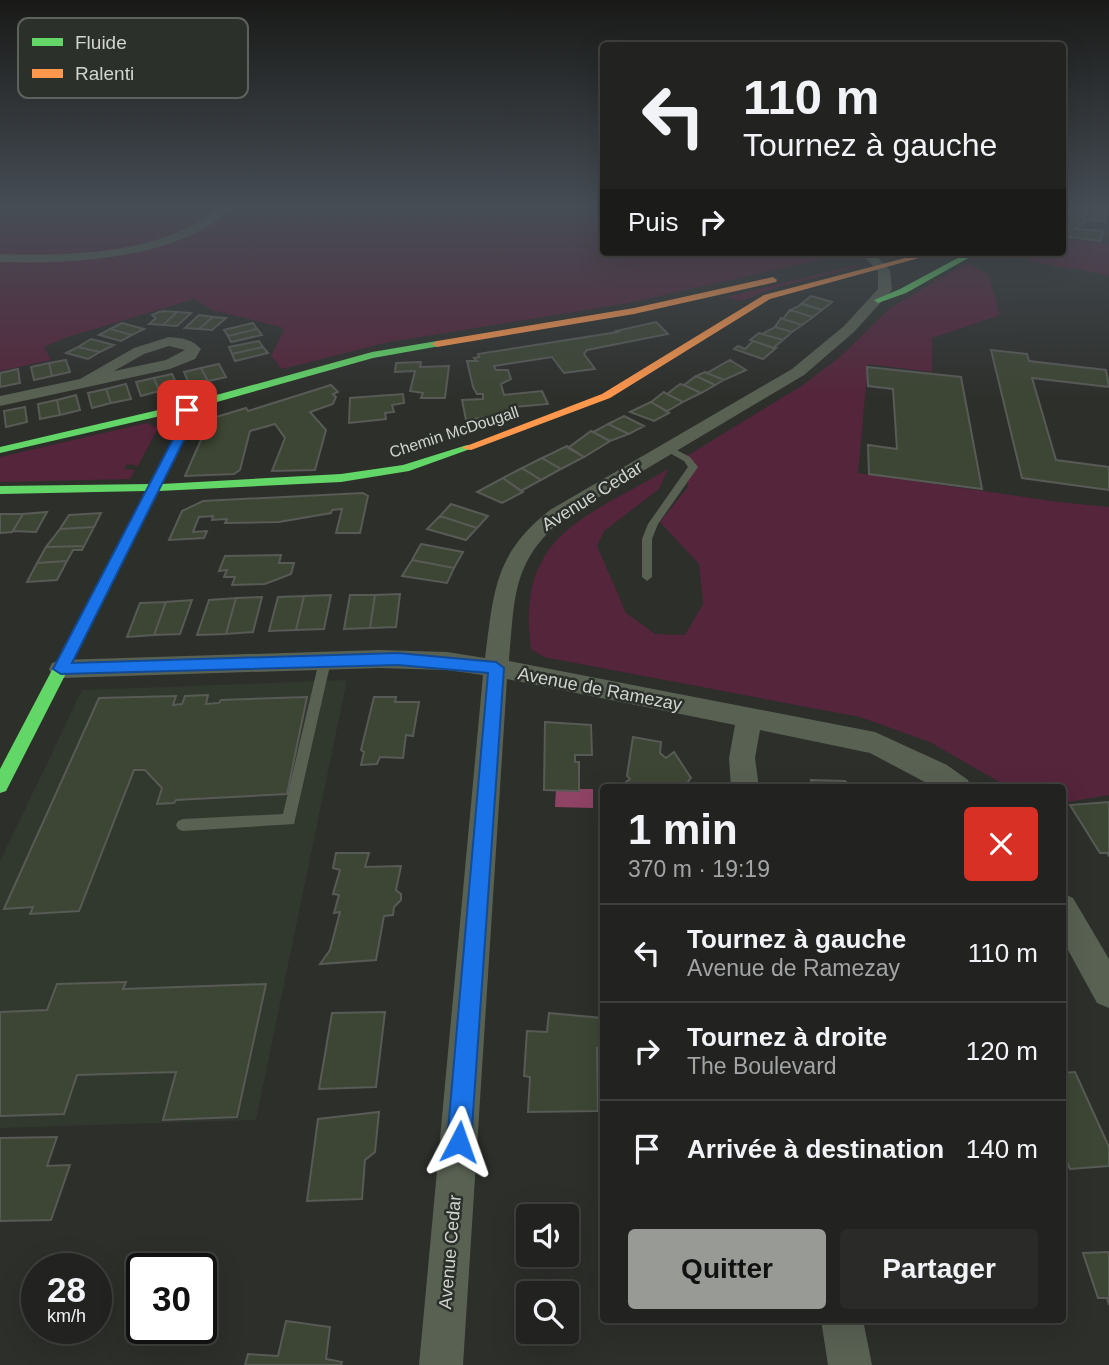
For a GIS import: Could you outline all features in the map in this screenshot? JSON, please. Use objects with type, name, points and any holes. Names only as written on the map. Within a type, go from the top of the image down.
[{"type":"main road","points":[[0,450],[186,407],[384,352],[706,296],[802,271]]},
{"type":"main road","name":"Chemin McDougall","points":[[0,490],[154,488],[341,478],[420,464],[561,415],[606,396],[649,372],[745,308],[775,294],[842,271]]},
{"type":"main road","points":[[807,285],[852,295],[874,304],[940,271]]},
{"type":"main road","points":[[706,296],[745,308]]},
{"type":"main road","points":[[0,786],[189,420],[186,407]]},
{"type":"street","points":[[874,304],[886,282],[881,271]]},
{"type":"street","name":"Avenue Cedar","points":[[441,1365],[496,668],[506,580],[516,556],[530,536],[564,509],[798,372],[830,347],[874,304]]},
{"type":"street","points":[[0,401],[178,362],[191,355],[193,349],[181,343],[155,344],[86,382]]},
{"type":"street","name":"Avenue de Ramezay","points":[[61,669],[432,660],[496,668],[875,743],[937,773],[952,784]]},
{"type":"street","points":[[745,784],[742,758],[749,718]]},
{"type":"street","points":[[1066,915],[1109,991]]},
{"type":"street","points":[[843,1323],[850,1365]]},
{"type":"lane","points":[[647,577],[647,539],[653,524],[693,467],[687,459],[669,449]]},
{"type":"lane","points":[[183,825],[289,820],[325,661]]},
{"type":"shaded area","points":[[0,271],[772,271],[624,304],[389,342],[282,369],[271,356],[284,330],[281,327],[212,310],[195,299],[64,338],[44,347],[51,360],[0,371]]},
{"type":"shaded area","points":[[833,271],[843,271],[775,288],[741,301],[726,297]]},
{"type":"shaded area","points":[[954,271],[982,271],[988,274],[1000,315],[932,338],[932,372],[868,364],[858,473],[1109,507],[1109,795],[1066,802],[1066,784],[1003,784],[930,742],[860,717],[544,657],[531,649],[529,610],[534,579],[546,555],[562,535],[584,518],[668,469],[659,489],[604,531],[597,546],[626,613],[655,634],[685,635],[703,604],[699,564],[660,522],[688,487],[687,456],[803,385],[841,356],[890,308]]},
{"type":"shaded area","points":[[1088,271],[1109,271],[1109,276]]},
{"type":"shaded area","points":[[147,423],[158,428],[138,466],[127,464],[124,469],[135,470],[130,479],[0,482],[0,457]]},
{"type":"shaded area","points":[[347,680],[256,1120],[0,1128],[0,861],[82,690]]},
{"type":"shaded area","points":[[556,789],[593,789],[593,808],[555,807]]},
{"type":"building","points":[[811,296],[832,302],[822,310],[801,304]]},
{"type":"building","points":[[803,304],[822,310],[813,317],[790,310]]},
{"type":"building","points":[[790,310],[813,317],[802,325],[783,319]]},
{"type":"building","points":[[159,312],[177,312],[163,325],[149,324],[156,318],[152,315]]},
{"type":"building","points":[[177,312],[191,313],[177,326],[163,325]]},
{"type":"building","points":[[199,315],[213,317],[199,329],[185,328]]},
{"type":"building","points":[[213,317],[226,318],[212,330],[199,329]]},
{"type":"building","points":[[781,318],[802,325],[792,332],[775,327]]},
{"type":"building","points":[[656,322],[668,334],[587,350],[584,354],[595,369],[564,373],[552,357],[494,366],[496,370],[508,370],[511,379],[501,384],[504,395],[542,391],[548,404],[514,407],[508,412],[510,414],[466,420],[462,400],[483,399],[483,394],[477,394],[473,387],[467,361],[477,361],[474,358],[479,357],[478,354],[618,332],[616,331]]},
{"type":"building","points":[[122,323],[144,329],[132,335],[110,329]]},
{"type":"building","points":[[253,323],[257,329],[228,336],[224,330]]},
{"type":"building","points":[[775,327],[792,332],[783,340],[762,334]]},
{"type":"building","points":[[110,329],[132,335],[121,341],[99,335]]},
{"type":"building","points":[[257,329],[262,335],[231,342],[228,336]]},
{"type":"building","points":[[759,333],[783,340],[773,348],[750,340]]},
{"type":"building","points":[[91,339],[114,345],[100,352],[78,347]]},
{"type":"building","points":[[259,341],[263,347],[232,354],[229,347]]},
{"type":"building","points":[[753,341],[776,348],[763,359],[734,349],[738,346],[745,349]]},
{"type":"building","points":[[78,347],[100,352],[88,359],[66,353]]},
{"type":"building","points":[[263,347],[268,353],[235,361],[232,354]]},
{"type":"building","points":[[991,350],[1027,354],[1029,361],[1106,370],[1109,387],[1032,378],[1056,460],[1109,467],[1109,490],[1022,478]]},
{"type":"building","points":[[66,360],[70,372],[52,376],[49,363]]},
{"type":"building","points":[[730,360],[746,370],[724,380],[707,373]]},
{"type":"building","points":[[421,362],[420,367],[449,366],[445,398],[421,398],[423,393],[410,391],[415,371],[395,372],[396,363]]},
{"type":"building","points":[[49,363],[52,376],[34,380],[31,367]]},
{"type":"building","points":[[219,364],[226,377],[208,381],[201,368]]},
{"type":"building","points":[[867,367],[961,377],[982,489],[869,474],[868,445],[897,449],[893,389],[868,386]]},
{"type":"building","points":[[201,368],[208,381],[190,386],[184,372]]},
{"type":"building","points":[[18,369],[20,383],[0,387],[0,373]]},
{"type":"building","points":[[705,372],[724,380],[715,385],[696,376]]},
{"type":"building","points":[[172,374],[178,387],[159,391],[154,378]]},
{"type":"building","points":[[696,376],[715,385],[701,393],[684,385]]},
{"type":"building","points":[[154,378],[159,391],[141,396],[136,382]]},
{"type":"building","points":[[126,384],[131,399],[111,403],[106,389]]},
{"type":"building","points":[[680,384],[701,393],[683,402],[667,394]]},
{"type":"building","points":[[331,385],[338,392],[333,394],[336,397],[333,404],[310,412],[326,430],[315,470],[272,471],[285,438],[275,424],[250,431],[240,470],[234,474],[185,476],[208,424],[216,421],[216,417],[246,408],[248,411]]},
{"type":"building","points":[[106,389],[111,403],[92,408],[88,393]]},
{"type":"building","points":[[664,392],[683,402],[667,411],[651,402]]},
{"type":"building","points":[[403,394],[404,403],[392,405],[394,412],[385,413],[386,419],[349,423],[350,398]]},
{"type":"building","points":[[76,395],[80,410],[60,415],[57,400]]},
{"type":"building","points":[[57,400],[60,415],[40,419],[38,404]]},
{"type":"building","points":[[651,402],[669,413],[654,421],[630,412]]},
{"type":"building","points":[[25,407],[27,422],[6,427],[4,411]]},
{"type":"building","points":[[624,416],[644,426],[629,434],[608,424]]},
{"type":"building","points":[[608,424],[629,434],[610,441],[593,432]]},
{"type":"building","points":[[591,431],[610,441],[584,457],[568,448]]},
{"type":"building","points":[[567,446],[584,457],[561,469],[542,458]]},
{"type":"building","points":[[542,458],[561,469],[541,480],[522,468]]},
{"type":"building","points":[[522,468],[541,480],[521,491],[503,478]]},
{"type":"building","points":[[503,478],[523,492],[502,503],[477,492]]},
{"type":"building","points":[[363,493],[368,496],[360,533],[336,533],[342,509],[279,522],[225,523],[227,519],[199,517],[193,532],[207,531],[204,538],[169,540],[182,511],[203,501]]},
{"type":"building","points":[[451,504],[488,516],[477,528],[440,516]]},
{"type":"building","points":[[47,512],[36,532],[13,531],[23,514]]},
{"type":"building","points":[[101,513],[94,527],[60,529],[69,515]]},
{"type":"building","points":[[0,514],[23,514],[12,532],[0,533]]},
{"type":"building","points":[[440,516],[477,528],[466,540],[427,529]]},
{"type":"building","points":[[94,527],[84,546],[46,547],[60,529]]},
{"type":"building","points":[[421,544],[463,552],[454,568],[412,560]]},
{"type":"building","points":[[84,546],[82,550],[73,550],[67,561],[37,563],[46,547]]},
{"type":"building","points":[[281,555],[279,563],[294,563],[291,574],[265,584],[232,585],[235,577],[224,577],[227,570],[219,571],[225,556]]},
{"type":"building","points":[[412,560],[454,568],[447,583],[402,576]]},
{"type":"building","points":[[67,561],[57,580],[27,582],[37,563]]},
{"type":"building","points":[[400,594],[396,627],[370,628],[375,595]]},
{"type":"building","points":[[331,595],[324,629],[296,630],[304,596]]},
{"type":"building","points":[[350,595],[375,595],[370,628],[344,629]]},
{"type":"building","points":[[304,596],[296,630],[269,631],[278,597]]},
{"type":"building","points":[[262,597],[253,632],[226,634],[236,598]]},
{"type":"building","points":[[236,598],[226,634],[197,635],[209,600]]},
{"type":"building","points":[[192,600],[180,634],[154,635],[166,602]]},
{"type":"building","points":[[166,602],[154,635],[127,637],[140,603]]},
{"type":"building","points":[[208,695],[206,704],[219,703],[221,700],[307,697],[287,794],[176,800],[174,803],[157,804],[162,788],[145,770],[134,770],[79,911],[30,914],[33,907],[4,909],[99,698],[176,696],[173,705],[182,704],[185,696]]},
{"type":"building","points":[[374,697],[396,697],[395,702],[419,702],[413,736],[406,735],[403,758],[380,757],[377,764],[361,765],[364,752],[361,750]]},
{"type":"building","points":[[545,722],[591,725],[592,755],[575,755],[575,762],[579,762],[579,791],[544,790]]},
{"type":"building","points":[[633,737],[661,742],[660,753],[666,758],[674,752],[691,778],[686,784],[623,784],[630,779],[627,776]]},
{"type":"building","points":[[811,780],[845,781],[848,784],[812,784]]},
{"type":"building","points":[[1109,802],[1109,856],[1107,853],[1100,853],[1070,805]]},
{"type":"building","points":[[336,853],[369,853],[365,867],[401,866],[396,890],[401,894],[401,900],[394,907],[393,915],[384,916],[376,960],[320,964],[330,950],[340,912],[334,913],[339,895],[333,894],[340,870],[333,868]]},
{"type":"building","points":[[126,982],[123,989],[266,984],[237,1117],[163,1120],[176,1072],[77,1075],[64,1114],[0,1116],[0,1012],[47,1010],[57,984]]},
{"type":"building","points":[[385,1012],[376,1087],[319,1089],[332,1013]]},
{"type":"building","points":[[549,1013],[600,1018],[600,1047],[597,1048],[598,1111],[528,1112],[530,1077],[524,1076],[527,1031],[547,1032]]},
{"type":"building","points":[[1075,1072],[1109,1147],[1109,1166],[1070,1169],[1066,1160],[1066,1073]]},
{"type":"building","points":[[379,1112],[375,1152],[365,1160],[362,1199],[307,1201],[318,1119]]},
{"type":"building","points":[[57,1137],[47,1166],[70,1165],[51,1220],[0,1221],[0,1138]]},
{"type":"building","points":[[1109,1252],[1109,1305],[1107,1298],[1098,1298],[1083,1253]]},
{"type":"building","points":[[286,1321],[330,1327],[326,1359],[342,1362],[341,1365],[245,1365],[248,1354],[278,1356]]},
{"type":"traffic: fast","points":[[878,300],[903,291],[940,271]]},
{"type":"traffic: fast","points":[[0,450],[186,407],[372,355],[437,344]]},
{"type":"traffic: fast","points":[[0,786],[189,420],[186,407]]},
{"type":"traffic: fast","points":[[0,490],[174,487],[341,478],[405,468],[467,448]]},
{"type":"traffic: slow","points":[[467,448],[606,396],[767,297],[866,271]]},
{"type":"traffic: slow","points":[[437,344],[634,311],[773,280]]},
{"type":"route","points":[[187,410],[189,420],[61,669],[398,659],[447,661],[496,668],[459,1142]]}]
